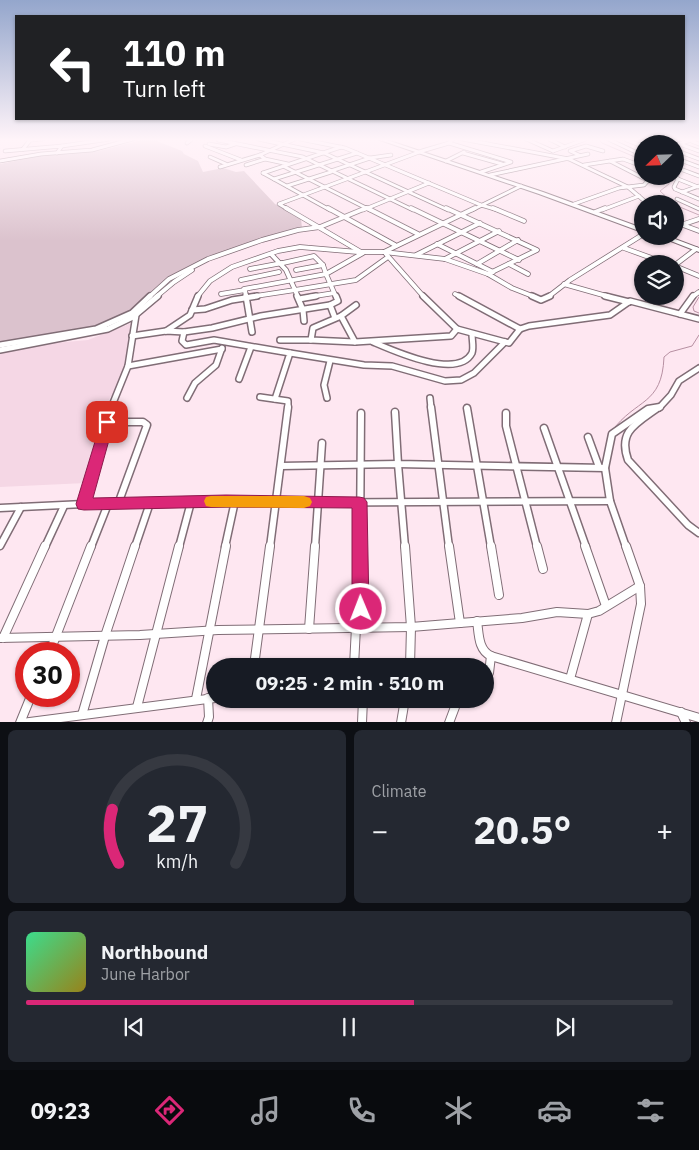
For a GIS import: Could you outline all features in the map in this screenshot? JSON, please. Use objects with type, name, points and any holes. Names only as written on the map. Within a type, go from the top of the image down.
[{"type":"main road","points":[[483,173],[634,227]]},
{"type":"main road","points":[[684,244],[697,248]]},
{"type":"street","points":[[264,173],[396,245]]},
{"type":"street","points":[[274,179],[294,173]]},
{"type":"street","points":[[297,173],[418,234]]},
{"type":"street","points":[[287,186],[329,173]]},
{"type":"street","points":[[332,173],[519,260]]},
{"type":"street","points":[[362,173],[279,204],[364,252]]},
{"type":"street","points":[[166,331],[187,318],[196,300],[210,281],[220,273],[271,254],[300,247],[384,252],[445,259],[490,273],[538,250],[370,173]]},
{"type":"street","points":[[405,173],[524,221]]},
{"type":"street","points":[[490,176],[504,173]]},
{"type":"street","points":[[597,173],[628,187],[638,195]]},
{"type":"street","points":[[684,180],[698,186]]},
{"type":"street","points":[[0,350],[36,342],[88,336],[106,330],[155,301],[173,281],[188,272],[232,252],[301,233],[306,229],[320,228],[429,183]]},
{"type":"street","points":[[574,204],[628,187],[644,185]]},
{"type":"street","points":[[674,185],[674,187],[682,192],[699,199]]},
{"type":"street","points":[[384,252],[521,186]]},
{"type":"street","points":[[682,192],[698,186]]},
{"type":"street","points":[[595,212],[634,198]]},
{"type":"street","points":[[684,202],[699,208]]},
{"type":"street","points":[[684,223],[699,219]]},
{"type":"street","points":[[415,255],[480,223]]},
{"type":"street","points":[[684,227],[699,231]]},
{"type":"street","points":[[445,259],[499,231]]},
{"type":"street","points":[[477,264],[518,240]]},
{"type":"street","points":[[437,244],[477,264],[512,288],[541,300],[546,299],[564,284],[634,241]]},
{"type":"street","points":[[624,248],[643,255]]},
{"type":"street","points":[[684,259],[697,248]]},
{"type":"street","points":[[221,294],[326,274],[364,252]]},
{"type":"street","points":[[384,252],[424,296],[458,329],[504,342],[509,343],[520,329],[529,326],[610,315],[629,302]]},
{"type":"street","points":[[271,254],[283,263],[292,280],[303,310],[304,321]]},
{"type":"street","points":[[132,336],[166,331],[184,332],[212,328],[338,302],[323,265],[314,256],[250,269]]},
{"type":"street","points":[[192,310],[205,310],[223,303],[246,298],[356,280],[388,257]]},
{"type":"street","points":[[246,263],[255,277]]},
{"type":"street","points":[[509,264],[528,274]]},
{"type":"street","points":[[296,270],[323,265]]},
{"type":"street","points":[[684,270],[699,276]]},
{"type":"street","points":[[241,280],[279,272]]},
{"type":"street","points":[[564,284],[584,291],[699,318]]},
{"type":"street","points":[[244,289],[252,332]]},
{"type":"street","points":[[680,314],[694,295],[699,292]]},
{"type":"street","points":[[299,299],[334,293]]},
{"type":"street","points":[[455,294],[520,329]]},
{"type":"street","points":[[330,305],[334,318]]},
{"type":"street","points":[[311,340],[313,328],[341,316],[356,305]]},
{"type":"street","points":[[84,504],[107,422],[128,366],[134,314]]},
{"type":"street","points":[[0,345],[27,339],[87,332],[134,314]]},
{"type":"street","points":[[341,316],[355,342]]},
{"type":"street","points":[[280,340],[355,342],[452,336],[458,329]]},
{"type":"street","points":[[184,332],[182,336],[186,345],[214,340],[364,366],[392,366],[434,379],[461,380],[480,368],[504,342]]},
{"type":"street","points":[[370,341],[430,362],[448,365],[462,364],[469,361],[473,356],[475,345],[472,334]]},
{"type":"street","points":[[187,398],[191,385],[216,365],[224,342]]},
{"type":"street","points":[[239,378],[251,347]]},
{"type":"street","points":[[128,366],[222,349]]},
{"type":"street","points":[[275,399],[290,353]]},
{"type":"street","points":[[327,398],[324,384],[330,361]]},
{"type":"street","points":[[699,368],[679,381],[671,395],[659,408],[630,428],[624,439],[623,450],[628,460],[682,520],[699,534]]},
{"type":"street","points":[[255,658],[288,401],[260,397]]},
{"type":"street","points":[[430,398],[437,465],[460,623]]},
{"type":"street","points":[[467,408],[499,595]]},
{"type":"street","points":[[602,468],[612,434],[648,409],[659,408]]},
{"type":"street","points":[[395,412],[411,627],[411,658]]},
{"type":"street","points":[[506,412],[506,426],[543,569]]},
{"type":"street","points":[[355,658],[358,627],[361,413]]},
{"type":"street","points":[[107,422],[143,422],[147,424],[118,504]]},
{"type":"street","points":[[544,428],[606,606]]},
{"type":"street","points":[[588,437],[602,468],[610,501],[640,586],[641,604],[616,722]]},
{"type":"street","points":[[309,629],[322,444]]},
{"type":"street","points":[[281,466],[398,464],[602,468]]},
{"type":"street","points":[[0,508],[235,501],[401,503],[610,501]]},
{"type":"street","points":[[196,699],[208,630],[235,501]]},
{"type":"street","points":[[137,708],[191,502]]},
{"type":"street","points":[[82,715],[105,636],[150,503]]},
{"type":"street","points":[[54,642],[108,504]]},
{"type":"street","points":[[64,506],[1,638],[105,636],[208,630],[411,627],[522,618],[557,612],[588,614],[599,611],[640,586]]},
{"type":"street","points":[[0,546],[22,507]]},
{"type":"street","points":[[570,679],[588,614]]},
{"type":"street","points":[[477,621],[480,642],[485,653],[491,656],[622,693],[699,718]]},
{"type":"street","points":[[27,707],[21,722],[206,698]]},
{"type":"street","points":[[207,722],[210,708]]},
{"type":"street","points":[[362,722],[363,708]]},
{"type":"street","points":[[401,722],[403,708]]},
{"type":"street","points":[[449,722],[454,708]]},
{"type":"street","points":[[681,712],[686,722]]},
{"type":"shaded area","points":[[0,173],[246,173],[275,204],[301,219],[302,228],[207,259],[166,282],[143,304],[126,316],[81,333],[35,336],[0,346]]},
{"type":"shaded area","points":[[134,322],[121,379],[115,393],[110,397],[86,483],[0,487],[0,352],[21,346],[88,340]]},
{"type":"waterway","points":[[664,195],[660,191],[668,185]]},
{"type":"waterway","points":[[684,209],[699,215]]},
{"type":"waterway","points":[[699,297],[693,307],[694,311],[699,313]]},
{"type":"waterway","points":[[612,431],[621,420],[653,393],[662,373],[664,357],[670,352],[692,346],[699,335]]},
{"type":"slow traffic","points":[[211,501],[304,502]]},
{"type":"route","points":[[107,422],[84,504],[226,501],[359,502],[361,609]]}]
